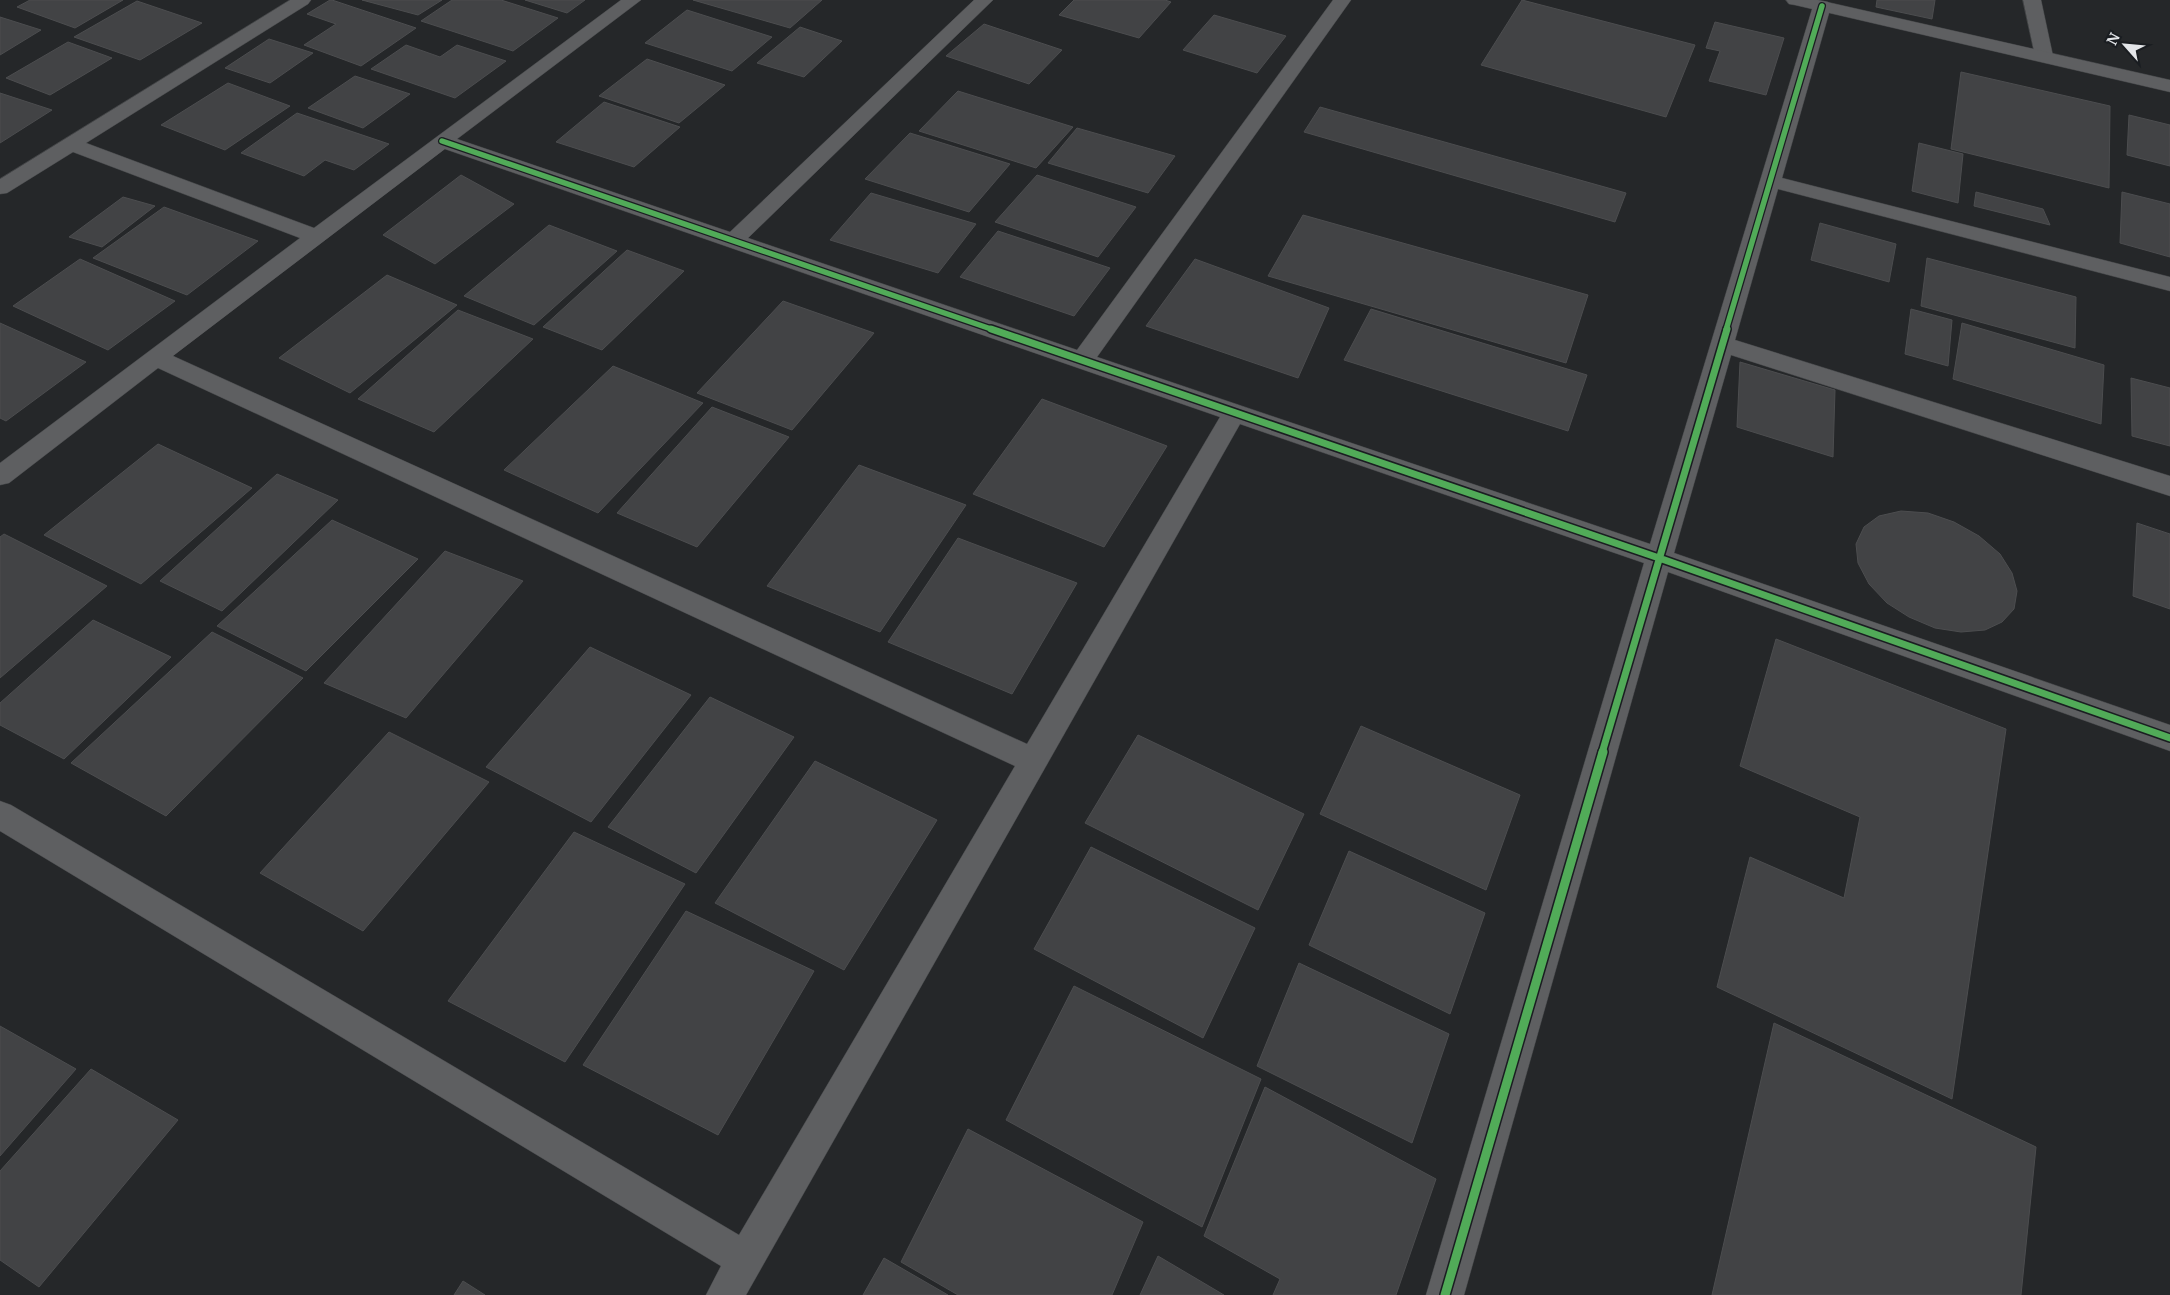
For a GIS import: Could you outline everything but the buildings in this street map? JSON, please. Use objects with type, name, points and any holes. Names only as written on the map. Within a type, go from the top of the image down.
[{"type":"street","points":[[0,188],[302,0]]},
{"type":"street","points":[[0,476],[442,141],[632,0]]},
{"type":"street","points":[[733,241],[984,0]]},
{"type":"street","points":[[1082,360],[1342,0]]},
{"type":"street","points":[[1795,0],[2170,86]]},
{"type":"street","points":[[2032,0],[2044,56]]},
{"type":"street","points":[[1445,1295],[1822,6]]},
{"type":"street","points":[[442,141],[1659,558],[2170,738]]},
{"type":"street","points":[[71,144],[316,236]]},
{"type":"street","points":[[1770,181],[2170,284]]},
{"type":"street","points":[[1723,344],[2170,486]]},
{"type":"street","points":[[156,358],[1034,761]]},
{"type":"street","points":[[725,1295],[1234,413]]},
{"type":"street","points":[[0,815],[746,1260]]},
{"type":"cycle path","points":[[1445,1295],[1822,6]]},
{"type":"cycle path","points":[[442,141],[1659,558],[2170,738]]}]
